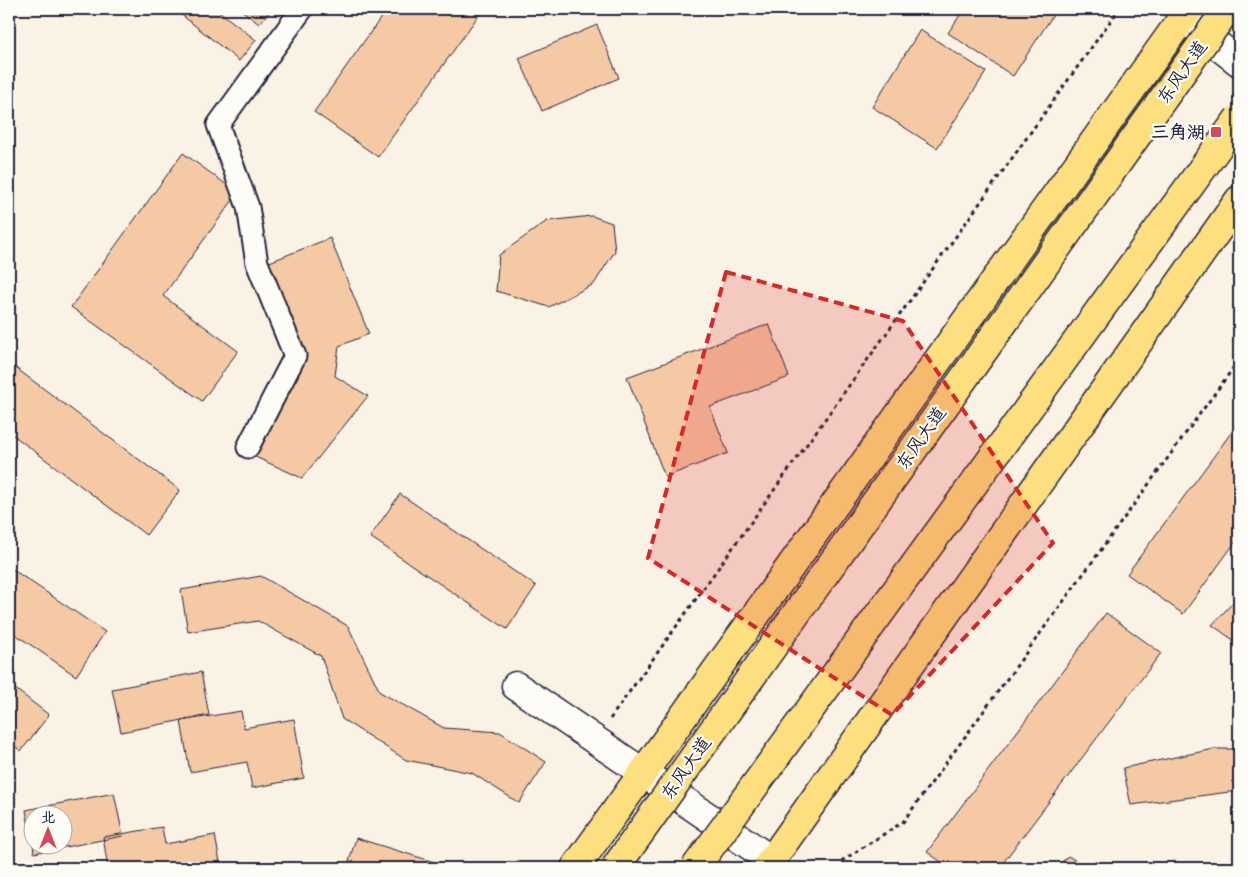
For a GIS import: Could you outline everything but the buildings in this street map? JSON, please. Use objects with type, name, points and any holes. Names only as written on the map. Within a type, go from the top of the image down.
[{"type":"main road","name":"东风大道","points":[[615,868],[1227,9]]},
{"type":"main road","points":[[575,868],[1186,13]]},
{"type":"main road","points":[[696,868],[1239,118]]},
{"type":"main road","points":[[769,864],[1239,200]]},
{"type":"street","points":[[248,448],[295,356],[257,263],[248,207],[218,125],[302,9]]},
{"type":"street","points":[[1186,13],[1239,62]]},
{"type":"street","points":[[516,686],[643,772],[769,864]]},
{"type":"path","points":[[595,740],[1119,9]]},
{"type":"path","points":[[837,868],[842,860],[903,822],[1239,360]]},
{"type":"highlighted area","points":[[726,272],[903,321],[1053,543],[892,715],[648,558]]},
{"type":"place","name":"三角湖","points":[[1216,132]]}]
